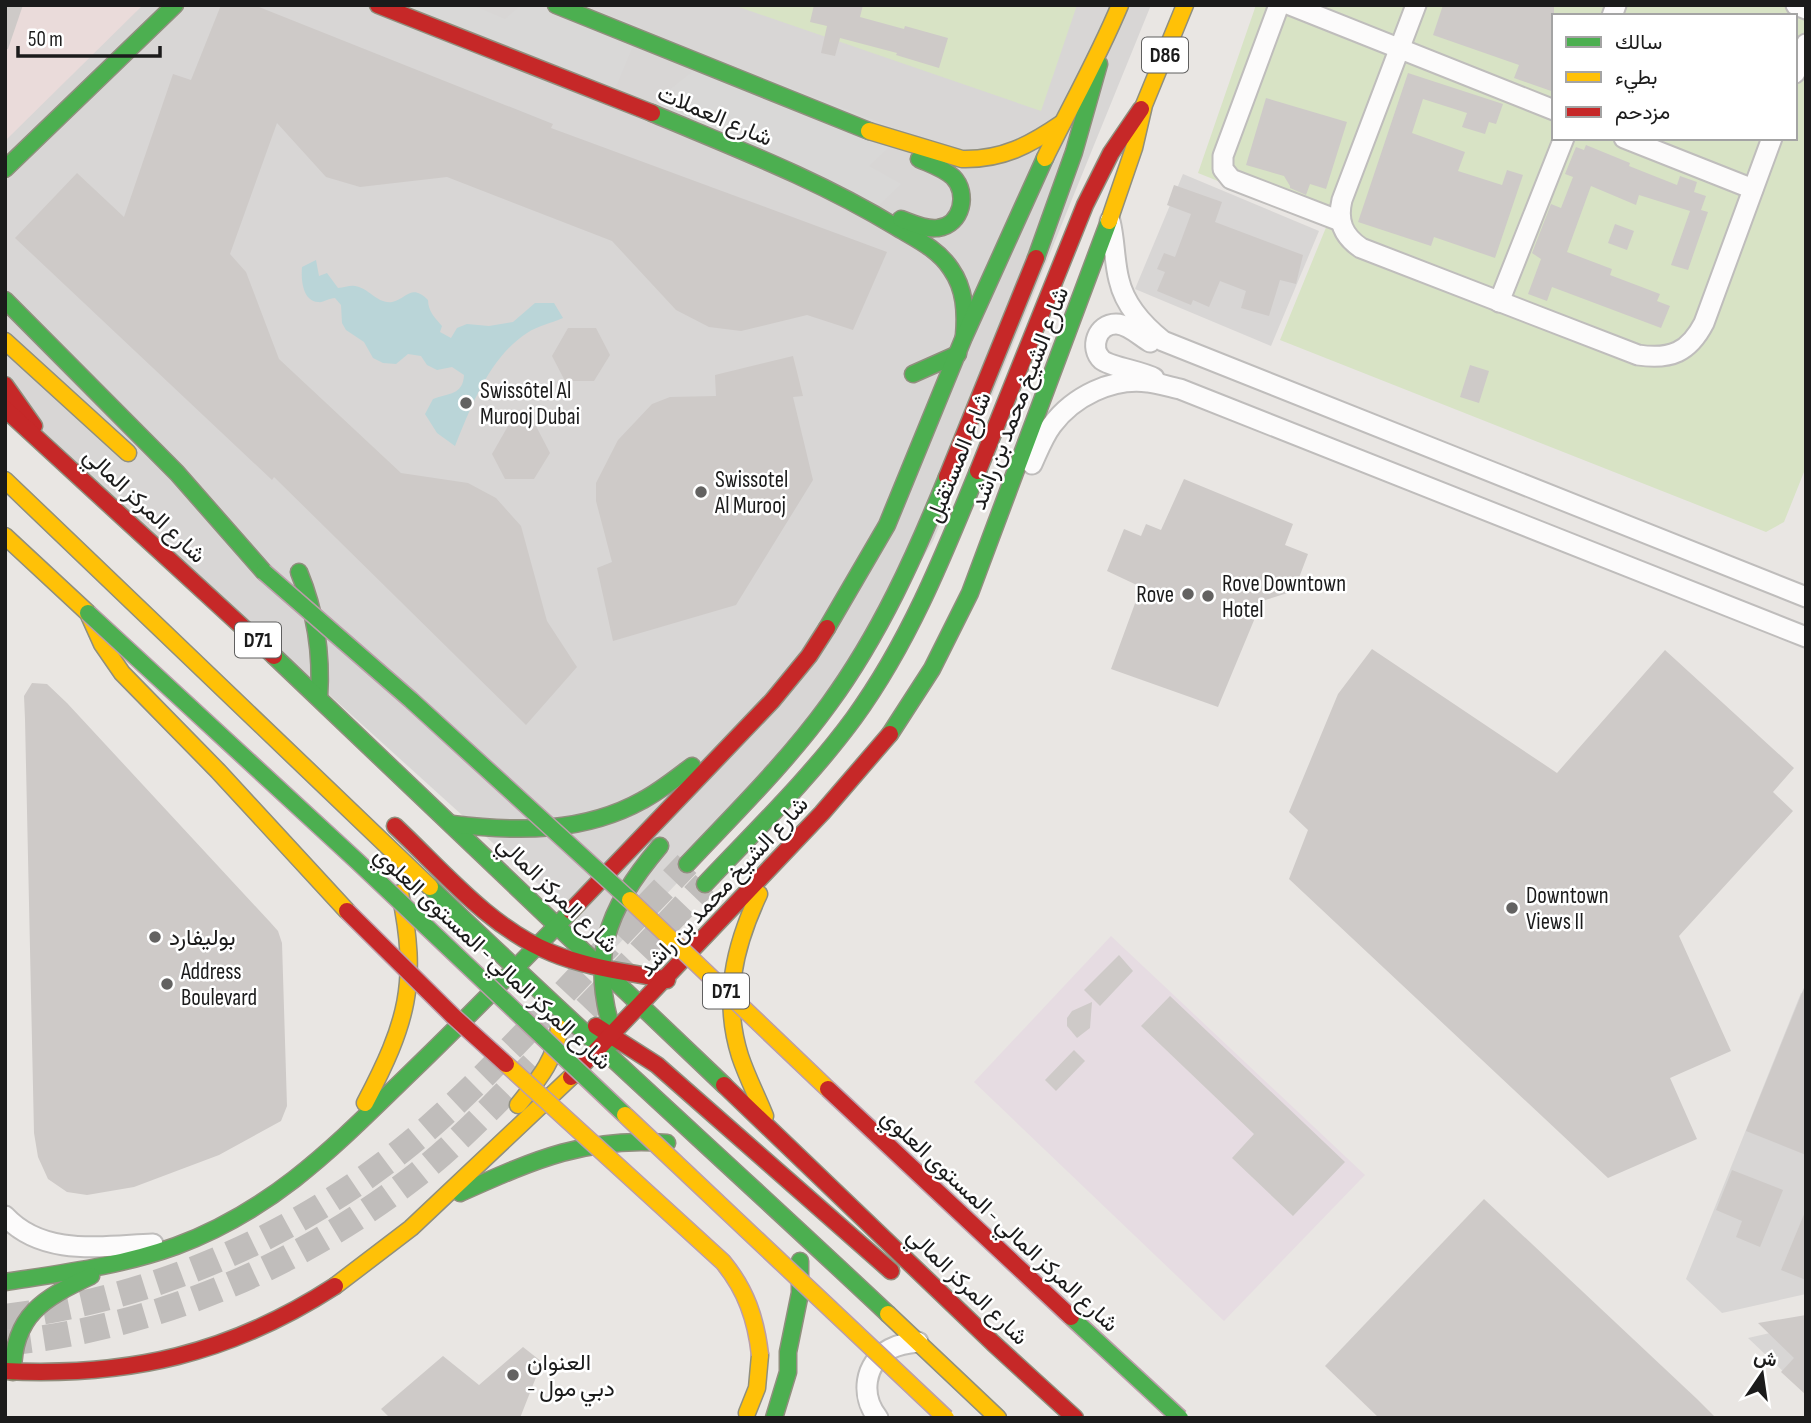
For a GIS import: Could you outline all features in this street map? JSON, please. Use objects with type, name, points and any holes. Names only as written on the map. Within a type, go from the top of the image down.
[{"type":"main road","points":[[5,169],[175,5]]},
{"type":"main road","name":"شارع العملات","points":[[378,5],[642,108],[815,182],[857,203],[946,259],[954,271],[963,296],[964,337]]},
{"type":"main road","name":"شارع العملات","points":[[555,5],[886,136],[948,155],[977,160],[1006,156],[1062,123]]},
{"type":"main road","name":"شارع المستقبل","points":[[687,864],[796,747],[867,648],[893,601],[1040,250],[1076,151],[1102,49],[1120,5]]},
{"type":"main road","name":"شارع المستقبل","points":[[705,884],[842,733],[885,672],[911,626],[930,588],[1093,187],[1111,153],[1144,106],[1185,5]]},
{"type":"main road","points":[[9,1371],[21,1325],[38,1305],[66,1287],[123,1262],[213,1231],[271,1198],[298,1178],[348,1133],[538,946],[683,796],[809,656],[868,562],[904,488],[964,337],[1033,183],[1079,88],[1102,49]]},
{"type":"main road","name":"شارع الشيخ محمد بن راشد","points":[[9,1371],[59,1374],[123,1369],[202,1349],[246,1334],[289,1313],[359,1269],[406,1233],[564,1086],[670,977],[862,768],[923,685],[956,624],[1110,220],[1135,148],[1144,106]]},
{"type":"main road","points":[[857,203],[931,228],[942,228],[960,212],[963,201],[961,189],[955,179],[886,136]]},
{"type":"main road","points":[[5,300],[177,473],[264,572]]},
{"type":"main road","points":[[5,341],[138,462]]},
{"type":"main road","points":[[914,373],[958,354]]},
{"type":"main road","points":[[5,385],[49,448]]},
{"type":"main road","name":"شارع المركز المالي","points":[[5,409],[319,697],[993,1343],[1075,1418]]},
{"type":"main road","name":"D71","points":[[5,480],[558,1010],[778,1210],[998,1418]]},
{"type":"main road","points":[[176,495],[264,572]]},
{"type":"main road","name":"شارع المركز المالي - المستوى العلوي","points":[[5,536],[357,861],[946,1418]]},
{"type":"main road","name":"شارع المركز المالي - المستوى العلوي","points":[[264,572],[411,700],[588,861],[878,1138],[1180,1418]]},
{"type":"main road","points":[[299,572],[312,602],[319,633],[322,665],[319,697]]},
{"type":"main road","points":[[110,581],[163,614],[270,711]]},
{"type":"main road","points":[[88,613],[102,644],[122,673],[218,771],[368,934],[453,1016],[732,1271],[751,1305],[760,1355],[757,1388],[747,1413]]},
{"type":"main road","points":[[721,778],[751,722]]},
{"type":"main road","points":[[452,824],[489,830],[526,830],[566,826],[619,812],[655,793],[751,722]]},
{"type":"main road","points":[[380,812],[508,928],[538,946],[568,958],[600,966],[670,977]]},
{"type":"main road","points":[[348,1133],[395,1047],[408,997],[411,972],[405,915],[398,886],[386,857],[370,830]]},
{"type":"main road","points":[[632,1078],[601,1002],[600,966],[611,926],[627,887],[667,838]]},
{"type":"main road","points":[[769,1126],[737,1048],[730,989],[733,960],[741,932],[774,864]]},
{"type":"main road","points":[[481,905],[498,911],[506,907],[510,899],[506,877]]},
{"type":"main road","points":[[441,1201],[547,1067],[557,1046],[558,1010],[549,972],[506,877]]},
{"type":"main road","points":[[611,926],[620,941]]},
{"type":"main road","points":[[640,960],[670,977]]},
{"type":"main road","points":[[482,1003],[510,1000],[558,1010],[613,1035],[657,1065],[906,1284]]},
{"type":"main road","points":[[482,1003],[523,1024],[539,1044],[547,1067]]},
{"type":"main road","points":[[653,1098],[642,1072],[648,1064],[657,1065]]},
{"type":"main road","points":[[441,1201],[533,1161],[579,1145],[619,1139],[683,1147],[725,1164]]},
{"type":"main road","points":[[774,1418],[788,1372],[788,1352],[802,1276],[797,1244],[778,1210]]},
{"type":"main road","points":[[5,1282],[123,1262]]},
{"type":"main road","points":[[934,1308],[958,1326],[993,1343]]},
{"type":"street","points":[[1279,5],[1223,156],[1223,169],[1231,179],[1340,221]]},
{"type":"street","points":[[1290,5],[1552,109]]},
{"type":"street","points":[[1416,5],[1342,200],[1340,221],[1351,241],[1360,248],[1638,355],[1654,358],[1670,355],[1685,348],[1697,337],[1771,140]]},
{"type":"street","points":[[1796,5],[1806,9]]},
{"type":"street","points":[[1797,68],[1806,44]]},
{"type":"street","points":[[1499,302],[1563,140]]},
{"type":"street","points":[[1629,140],[1753,189]]},
{"type":"street","points":[[1110,220],[1119,281],[1135,315],[1163,341],[1806,597]]},
{"type":"street","points":[[1195,355],[1150,342],[1127,327],[1117,324],[1106,326],[1098,334],[1095,344],[1097,355],[1105,363],[1143,372],[1806,637]]},
{"type":"street","points":[[996,524],[1012,508],[1041,444],[1066,410],[1104,387],[1125,383],[1146,382],[1180,389]]},
{"type":"street","points":[[1779,586],[1806,579]]},
{"type":"street","points":[[5,1216],[29,1235],[67,1246],[182,1243]]},
{"type":"street","points":[[878,1418],[868,1401],[866,1388],[872,1366],[889,1349],[918,1342]]},
{"type":"shaded area","points":[[5,5],[1151,5],[933,541],[811,743],[612,951],[5,401]]},
{"type":"shaded area","points":[[5,5],[143,5],[5,141]]},
{"type":"shaded area","points":[[393,5],[472,5],[505,19],[521,5],[582,5],[641,27],[610,101]]},
{"type":"shaded area","points":[[711,57],[905,132],[869,166],[901,184],[875,209],[635,117]]},
{"type":"shaded area","points":[[1183,174],[1319,231],[1271,346],[1135,289]]},
{"type":"shaded area","points":[[1111,936],[1365,1175],[1224,1321],[974,1082]]},
{"type":"shaded area","points":[[1801,993],[1806,995],[1806,1294],[1722,1313],[1686,1279]]},
{"type":"shaded area","points":[[1806,1325],[1806,1393],[1748,1338]]},
{"type":"green space","points":[[733,5],[1077,5],[1041,111]]},
{"type":"green space","points":[[1256,5],[1806,5],[1806,467],[1784,522],[1766,532],[1280,340],[1327,225],[1198,173]]},
{"type":"water","points":[[316,260],[319,276],[327,273],[338,288],[360,287],[387,302],[413,292],[422,295],[428,300],[434,317],[442,326],[440,332],[451,338],[457,328],[467,324],[489,326],[513,322],[535,303],[554,303],[563,318],[531,331],[502,355],[483,384],[455,446],[437,433],[425,414],[433,399],[458,390],[464,375],[452,367],[437,370],[427,365],[421,356],[408,354],[396,364],[383,363],[373,358],[364,342],[346,330],[342,323],[341,305],[335,298],[318,302],[309,298],[306,293],[302,283],[302,267]]},
{"type":"building","points":[[5,5],[23,5],[8,49],[5,49]]},
{"type":"building","points":[[221,5],[254,5],[553,124],[551,128],[887,252],[853,330],[807,315],[741,331],[709,327],[676,310],[612,241],[447,177],[360,187],[326,177],[277,123],[230,254],[246,272],[279,359],[401,473],[468,483],[496,498],[521,526],[547,621],[577,667],[526,725],[274,477],[272,480],[15,238],[77,173],[124,217],[173,74],[191,80]]},
{"type":"building","points":[[814,5],[863,5],[860,17],[948,38],[939,68],[896,55],[897,53],[840,38],[835,56],[821,53],[827,26],[810,22]]},
{"type":"building","points":[[1443,5],[1554,5],[1552,91],[1514,78],[1519,65],[1433,35]]},
{"type":"building","points":[[1408,73],[1503,104],[1496,124],[1489,122],[1485,134],[1462,127],[1467,113],[1423,99],[1412,133],[1465,152],[1458,171],[1502,185],[1507,170],[1523,175],[1495,258],[1434,237],[1431,246],[1358,222]]},
{"type":"building","points":[[1266,98],[1347,122],[1326,189],[1310,184],[1306,195],[1290,188],[1284,176],[1246,165]]},
{"type":"building","points":[[1586,145],[1677,185],[1680,176],[1697,182],[1694,192],[1706,196],[1701,210],[1708,212],[1688,270],[1671,265],[1690,211],[1639,195],[1636,205],[1591,186],[1567,252],[1612,269],[1610,275],[1660,294],[1657,301],[1670,306],[1661,328],[1552,287],[1547,301],[1528,294],[1541,259],[1532,253],[1551,204],[1561,208],[1573,177],[1565,174],[1576,147],[1584,150]]},
{"type":"building","points":[[1174,185],[1222,202],[1215,222],[1303,255],[1296,284],[1280,280],[1269,316],[1241,308],[1246,291],[1220,281],[1209,307],[1193,300],[1191,305],[1157,291],[1165,272],[1157,269],[1164,253],[1175,257],[1191,214],[1167,205]]},
{"type":"building","points":[[1615,224],[1634,231],[1627,250],[1608,243]]},
{"type":"building","points":[[568,328],[596,328],[610,355],[594,381],[565,381],[552,356]]},
{"type":"building","name":"Swissotel Al Murooj","points":[[793,356],[803,396],[793,397],[813,480],[736,605],[613,641],[597,568],[612,562],[596,501],[596,483],[618,440],[652,404],[670,397],[716,396],[715,375]]},
{"type":"building","points":[[1470,365],[1489,371],[1479,403],[1460,397]]},
{"type":"building","points":[[508,426],[536,426],[550,453],[534,479],[505,479],[492,454]]},
{"type":"building","name":"Rove Downtown Hotel","points":[[1184,479],[1293,524],[1285,545],[1308,554],[1294,591],[1262,601],[1218,707],[1111,669],[1141,587],[1107,571],[1124,529],[1141,536],[1146,524],[1161,530]]},
{"type":"building","name":"Downtown Views II","points":[[1372,649],[1557,773],[1665,650],[1794,768],[1773,792],[1793,811],[1679,936],[1731,1051],[1670,1078],[1697,1139],[1608,1178],[1289,879],[1308,830],[1289,812],[1338,694]]},
{"type":"building","name":"بوليفارد","points":[[32,683],[47,684],[67,703],[270,922],[278,931],[282,943],[287,1106],[281,1121],[219,1155],[134,1187],[87,1195],[67,1192],[48,1179],[38,1157],[34,1133],[24,696]]},
{"type":"building","points":[[1119,955],[1133,971],[1100,1006],[1084,990]]},
{"type":"building","points":[[1806,983],[1806,1155],[1746,1131]]},
{"type":"building","points":[[1170,996],[1345,1162],[1293,1216],[1232,1158],[1254,1134],[1141,1026]]},
{"type":"building","points":[[1092,1002],[1090,1028],[1077,1038],[1067,1026],[1067,1018],[1072,1011]]},
{"type":"building","points":[[1074,1050],[1085,1061],[1056,1091],[1045,1080]]},
{"type":"building","points":[[1732,1170],[1783,1190],[1760,1247],[1736,1237],[1742,1221],[1716,1210]]},
{"type":"building","points":[[1484,1199],[1716,1418],[1379,1418],[1325,1366]]},
{"type":"building","points":[[1806,1212],[1806,1280],[1781,1270]]},
{"type":"building","points":[[1806,1315],[1806,1395],[1781,1372],[1794,1358],[1758,1323]]},
{"type":"building","points":[[523,1347],[542,1362],[520,1418],[390,1418],[381,1409],[443,1356],[479,1385]]},
{"type":"tunnel","points":[[5,1317],[59,1309],[164,1280],[265,1237],[359,1182],[420,1135],[473,1086],[687,864]]},
{"type":"tunnel","points":[[559,1037],[705,884]]},
{"type":"tunnel","points":[[5,1343],[116,1323],[223,1288],[275,1264],[324,1238],[418,1174],[477,1121],[533,1064]]},
{"type":"traffic: fast","points":[[5,169],[175,5]]},
{"type":"traffic: fast","points":[[556,5],[869,131]]},
{"type":"traffic: fast","points":[[1036,258],[1074,152],[1099,64]]},
{"type":"traffic: fast","points":[[652,113],[837,194],[926,245],[946,262],[956,277],[962,293],[964,336]]},
{"type":"traffic: fast","points":[[827,628],[887,525],[964,337],[1045,158]]},
{"type":"traffic: fast","points":[[901,219],[924,227],[938,228],[946,226],[958,215],[962,199],[958,184],[941,169],[919,159]]},
{"type":"traffic: fast","points":[[890,734],[932,669],[970,593],[1109,221]]},
{"type":"traffic: fast","points":[[5,300],[177,473],[264,572]]},
{"type":"traffic: fast","points":[[913,374],[958,354]]},
{"type":"traffic: fast","points":[[705,884],[819,762],[874,689],[924,598],[978,471]]},
{"type":"traffic: fast","points":[[687,864],[761,786],[829,704],[864,650],[895,594],[947,477]]},
{"type":"traffic: fast","points":[[264,572],[411,700],[630,900]]},
{"type":"traffic: fast","points":[[299,572],[310,602],[316,633],[320,664],[319,697]]},
{"type":"traffic: fast","points":[[88,613],[357,861],[625,1115]]},
{"type":"traffic: fast","points":[[274,656],[724,1085]]},
{"type":"traffic: fast","points":[[452,824],[525,829],[597,819],[643,800],[692,766]]},
{"type":"traffic: fast","points":[[616,1042],[607,1013],[603,986],[607,938],[614,915],[626,893],[660,846]]},
{"type":"traffic: fast","points":[[430,887],[888,1314]]},
{"type":"traffic: fast","points":[[5,1282],[92,1268],[155,1253],[211,1231],[272,1195],[353,1128],[469,1016],[571,911]]},
{"type":"traffic: fast","points":[[460,1193],[560,1153],[611,1143],[667,1143]]},
{"type":"traffic: fast","points":[[774,1418],[788,1372],[788,1352],[800,1293],[800,1261]]},
{"type":"traffic: fast","points":[[13,1372],[14,1352],[25,1322],[46,1301],[91,1276]]},
{"type":"traffic: fast","points":[[1071,1317],[1180,1418]]},
{"type":"traffic: slow","points":[[1045,158],[1120,5]]},
{"type":"traffic: slow","points":[[1109,221],[1134,148],[1144,105],[1185,5]]},
{"type":"traffic: slow","points":[[869,131],[962,159],[976,159],[1015,150],[1062,123]]},
{"type":"traffic: slow","points":[[5,341],[128,453]]},
{"type":"traffic: slow","points":[[5,480],[430,887]]},
{"type":"traffic: slow","points":[[5,536],[88,613],[102,644],[122,673],[218,771],[347,911]]},
{"type":"traffic: slow","points":[[365,1103],[391,1049],[405,1002],[408,953],[400,893]]},
{"type":"traffic: slow","points":[[759,894],[737,954],[733,974],[732,1014],[740,1056],[765,1116]]},
{"type":"traffic: slow","points":[[630,900],[828,1089]]},
{"type":"traffic: slow","points":[[518,1105],[550,1060],[559,1028]]},
{"type":"traffic: slow","points":[[506,1064],[723,1262],[738,1283],[749,1306],[760,1355]]},
{"type":"traffic: slow","points":[[335,1286],[411,1228],[571,1077]]},
{"type":"traffic: slow","points":[[625,1115],[946,1418]]},
{"type":"traffic: slow","points":[[888,1314],[998,1418]]},
{"type":"traffic: slow","points":[[747,1413],[757,1388],[760,1355]]},
{"type":"traffic: jam","points":[[378,5],[652,113]]},
{"type":"traffic: jam","points":[[978,471],[1085,205],[1111,153],[1141,109]]},
{"type":"traffic: jam","points":[[947,477],[1036,258]]},
{"type":"traffic: jam","points":[[5,385],[34,426]]},
{"type":"traffic: jam","points":[[5,409],[274,656]]},
{"type":"traffic: jam","points":[[571,911],[772,701],[809,656],[827,628]]},
{"type":"traffic: jam","points":[[571,1077],[822,813],[890,734]]},
{"type":"traffic: jam","points":[[395,826],[468,897],[529,942],[580,962],[667,980]]},
{"type":"traffic: jam","points":[[347,911],[453,1016],[506,1064]]},
{"type":"traffic: jam","points":[[596,1026],[657,1065],[891,1271]]},
{"type":"traffic: jam","points":[[724,1085],[1075,1418]]},
{"type":"traffic: jam","points":[[828,1089],[1071,1317]]},
{"type":"traffic: jam","points":[[5,1371],[94,1370],[177,1356],[257,1329],[335,1286]]},
{"type":"place","name":"Swissôtel Al Murooj Dubai","points":[[466,403]]},
{"type":"place","name":"Swissotel Al Murooj","points":[[701,492]]},
{"type":"place","name":"Rove","points":[[1188,594]]},
{"type":"place","name":"Rove Downtown Hotel","points":[[1208,596]]},
{"type":"place","name":"Downtown Views II","points":[[1512,908]]},
{"type":"place","name":"بوليفارد","points":[[155,937]]},
{"type":"place","name":"Address Boulevard","points":[[167,984]]},
{"type":"place","name":"العنوان - دبي مول","points":[[513,1375]]}]
